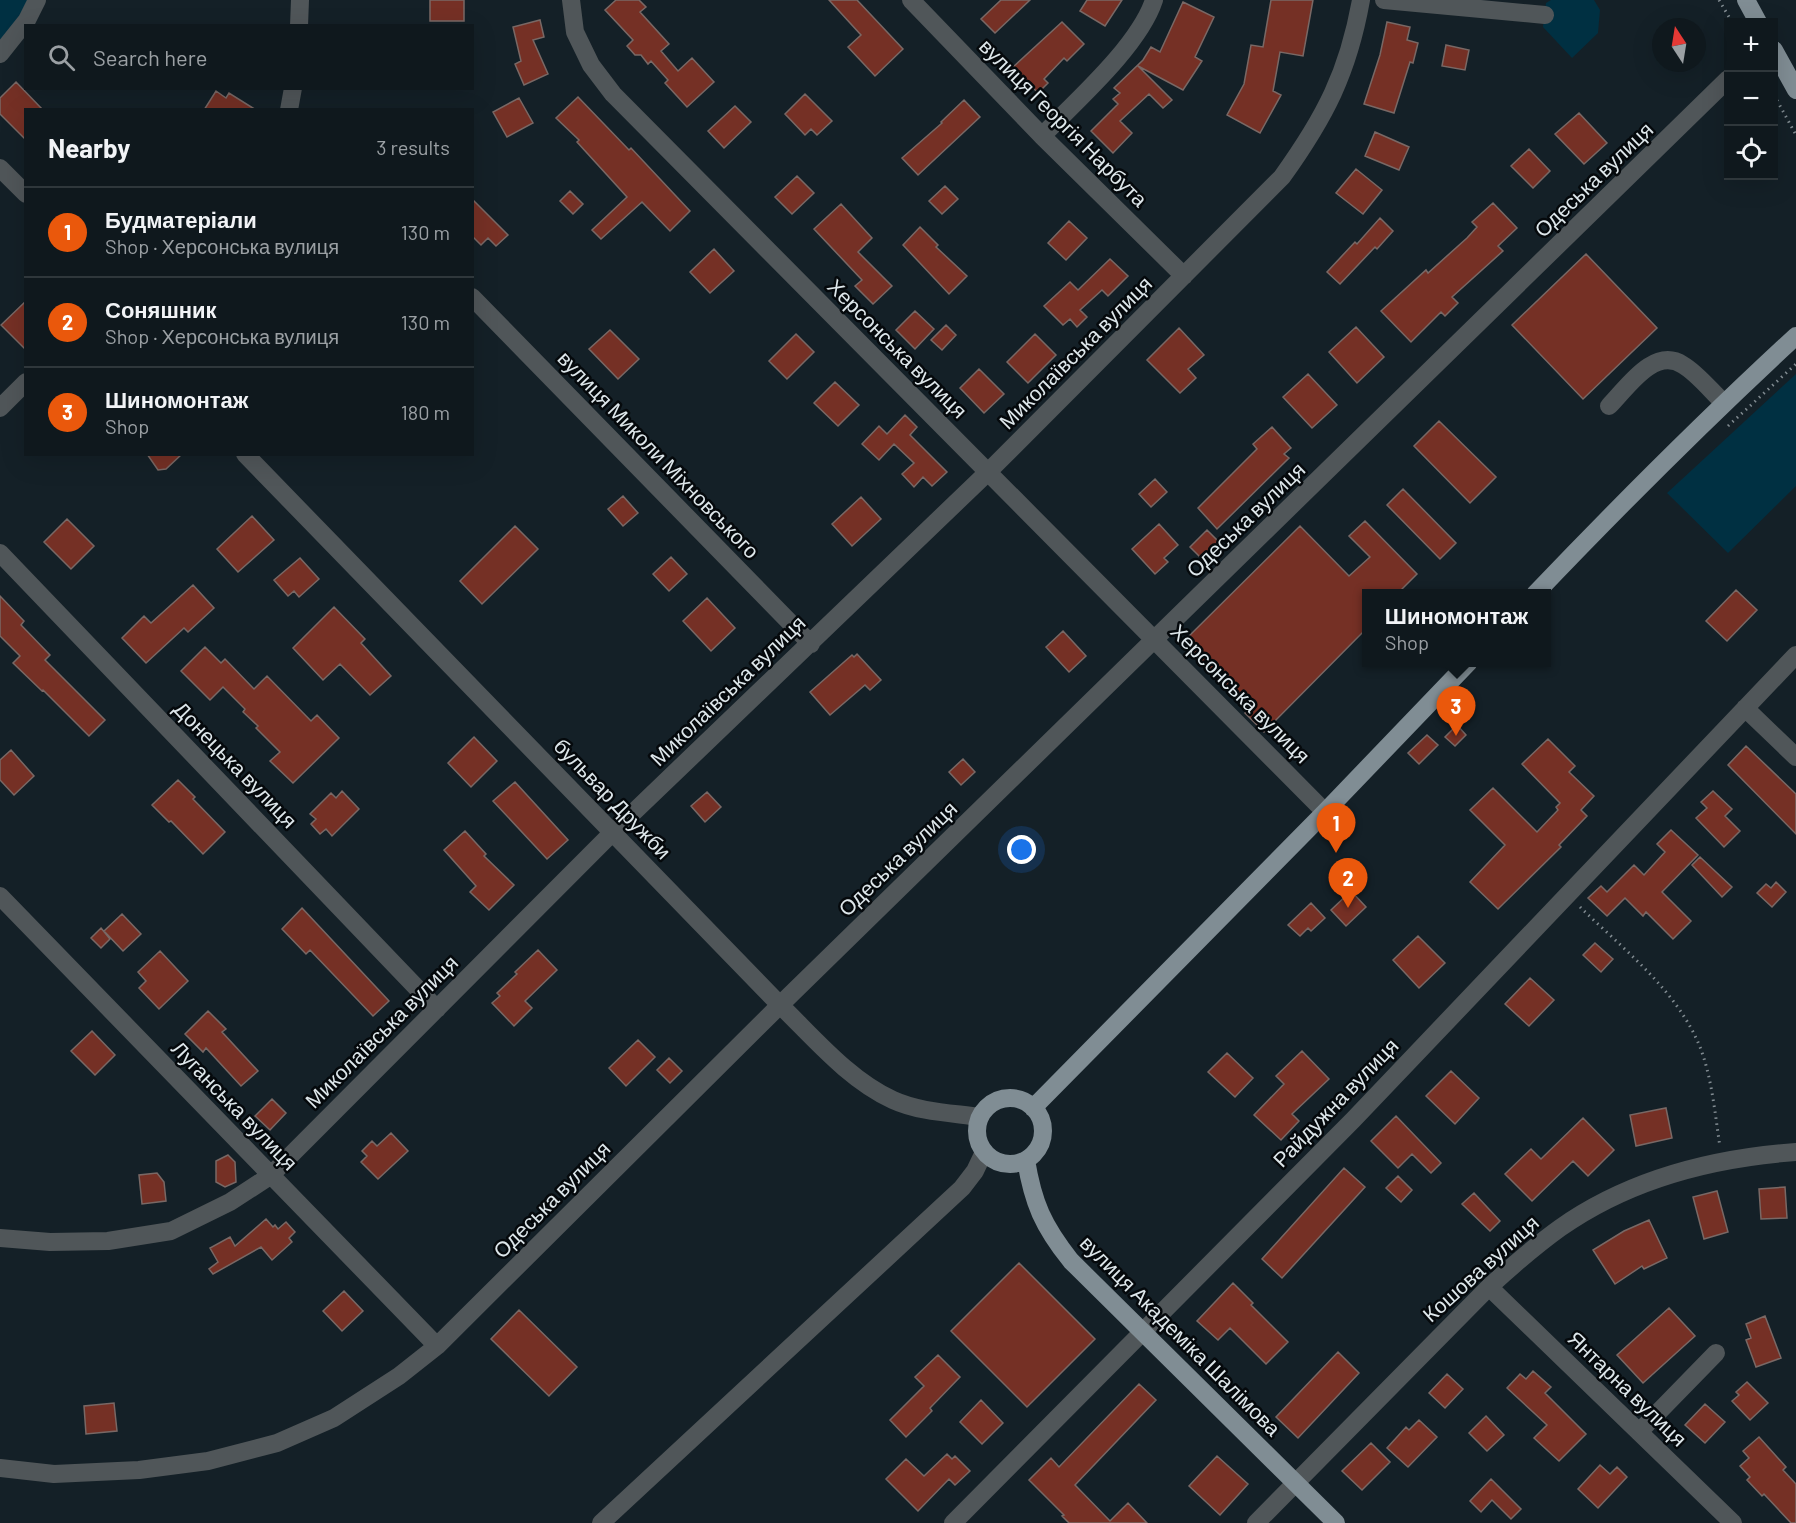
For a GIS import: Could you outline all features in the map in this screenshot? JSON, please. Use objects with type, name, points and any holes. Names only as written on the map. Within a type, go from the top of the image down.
[{"type":"main road","points":[[1746,0],[1756,18]]},
{"type":"main road","points":[[1778,59],[1796,90]]},
{"type":"main road","points":[[1540,589],[1621,504],[1796,336]]},
{"type":"main road","points":[[1033,1108],[1465,667]]},
{"type":"main road","points":[[1011,1098],[1022,1100],[1033,1108],[1042,1123],[1043,1134],[1035,1153],[1026,1160],[1004,1164],[993,1160],[984,1152],[976,1132],[980,1117],[991,1104],[1001,1099],[1011,1098]]},
{"type":"main road","name":"вулиця Академіка Шалімова","points":[[1026,1160],[1031,1191],[1042,1218],[1055,1241],[1071,1261],[1336,1523]]},
{"type":"street","points":[[0,54],[27,20],[37,0]]},
{"type":"street","points":[[299,24],[300,0]]},
{"type":"street","name":"Херсонська вулиця","points":[[571,0],[575,32],[591,65],[614,94],[1325,812]]},
{"type":"street","name":"вулиця Георгія Нарбута","points":[[910,0],[1042,136],[1184,276]]},
{"type":"street","points":[[1042,136],[1114,63],[1138,31],[1154,0]]},
{"type":"street","name":"Миколаївська вулиця","points":[[0,1238],[50,1242],[108,1241],[171,1231],[231,1202],[270,1176],[613,832],[988,472],[1282,177],[1328,106],[1355,36],[1361,0]]},
{"type":"street","points":[[1384,0],[1545,15]]},
{"type":"street","name":"Одеська вулиця","points":[[0,1468],[54,1474],[139,1470],[208,1461],[277,1443],[334,1418],[399,1376],[437,1346],[780,1005],[1724,83]]},
{"type":"street","points":[[289,108],[293,90]]},
{"type":"street","points":[[0,168],[24,192]]},
{"type":"street","name":"вулиця Миколи Міхновського","points":[[474,299],[811,644]]},
{"type":"street","points":[[1609,406],[1648,365],[1657,361],[1671,360],[1683,365],[1724,403]]},
{"type":"street","points":[[0,408],[24,384]]},
{"type":"street","name":"бульвар Дружби","points":[[247,456],[780,1005],[849,1070],[894,1101],[925,1109],[980,1117]]},
{"type":"street","name":"Донецька вулиця","points":[[0,553],[437,1009]]},
{"type":"street","name":"Райдужна вулиця","points":[[953,1523],[1353,1120],[1796,655]]},
{"type":"street","points":[[1745,708],[1796,757]]},
{"type":"street","name":"Луганська вулиця","points":[[0,896],[437,1346]]},
{"type":"street","points":[[601,1523],[962,1188],[975,1171],[984,1152]]},
{"type":"street","name":"Кошова вулиця","points":[[1256,1523],[1489,1287],[1561,1227],[1606,1201],[1688,1169],[1723,1161],[1796,1152]]},
{"type":"street","name":"Янтарна вулиця","points":[[1489,1287],[1733,1523]]},
{"type":"street","points":[[1639,1432],[1716,1353]]},
{"type":"path","points":[[1719,0],[1730,18]]},
{"type":"path","points":[[1778,104],[1796,135]]},
{"type":"path","points":[[1568,895],[1647,972],[1688,1024],[1700,1048],[1723,1161]]},
{"type":"shaded area","points":[[0,0],[29,0],[20,18],[0,40]]},
{"type":"shaded area","points":[[1551,0],[1594,0],[1600,10],[1598,33],[1572,58],[1543,27],[1546,3]]},
{"type":"shaded area","points":[[1796,374],[1796,486],[1728,553],[1667,493]]},
{"type":"building","points":[[430,0],[464,0],[464,21],[430,21]]},
{"type":"building","points":[[616,0],[639,0],[646,7],[640,12],[669,44],[661,51],[678,71],[692,58],[714,82],[687,107],[665,83],[668,80],[651,61],[648,64],[641,55],[635,55],[627,46],[633,40],[605,10]]},
{"type":"building","points":[[829,0],[857,0],[903,49],[875,76],[848,47],[861,35]]},
{"type":"building","points":[[1001,0],[1030,0],[995,33],[981,19]]},
{"type":"building","points":[[1087,0],[1122,0],[1105,26],[1080,11]]},
{"type":"building","points":[[1271,0],[1313,0],[1303,56],[1280,52],[1273,91],[1281,95],[1260,133],[1227,115],[1244,84],[1251,45],[1263,47]]},
{"type":"building","points":[[1183,2],[1214,17],[1195,57],[1202,61],[1183,90],[1138,66],[1172,100],[1163,108],[1149,94],[1120,121],[1132,133],[1113,153],[1091,131],[1118,104],[1113,99],[1120,93],[1114,88],[1143,60],[1151,47],[1160,52]]},
{"type":"building","points":[[540,20],[544,37],[533,40],[548,74],[524,85],[515,64],[521,61],[513,27]]},
{"type":"building","points":[[1062,22],[1084,44],[1067,61],[1064,58],[1044,79],[1048,83],[1038,93],[1013,67]]},
{"type":"building","points":[[1387,22],[1410,27],[1407,40],[1418,43],[1394,113],[1364,104],[1380,55]]},
{"type":"building","points":[[1446,45],[1469,50],[1465,70],[1442,66]]},
{"type":"building","points":[[16,82],[41,108],[24,108],[24,138],[0,114],[0,98]]},
{"type":"building","points":[[216,91],[226,98],[229,93],[253,108],[205,108]]},
{"type":"building","points":[[805,94],[832,121],[817,135],[811,129],[805,135],[785,114]]},
{"type":"building","points":[[578,97],[629,150],[631,148],[690,211],[670,231],[642,202],[601,239],[592,230],[627,197],[577,142],[579,140],[556,118]]},
{"type":"building","points":[[519,98],[533,123],[507,137],[493,112]]},
{"type":"building","points":[[964,100],[980,117],[918,175],[902,158]]},
{"type":"building","points":[[735,106],[751,122],[724,148],[708,131]]},
{"type":"building","points":[[1579,113],[1607,143],[1584,164],[1555,134]]},
{"type":"building","points":[[1375,132],[1409,147],[1399,170],[1365,156]]},
{"type":"building","points":[[1529,149],[1550,171],[1533,188],[1511,166]]},
{"type":"building","points":[[1356,169],[1382,190],[1363,214],[1336,193]]},
{"type":"building","points":[[797,176],[814,193],[792,214],[775,197]]},
{"type":"building","points":[[945,186],[958,199],[942,214],[929,201]]},
{"type":"building","points":[[570,191],[583,204],[573,214],[560,201]]},
{"type":"building","points":[[474,201],[508,235],[496,246],[488,238],[481,245],[474,238]]},
{"type":"building","points":[[1493,203],[1517,228],[1498,246],[1503,251],[1452,297],[1458,303],[1445,316],[1441,312],[1411,342],[1381,311],[1426,270],[1428,273],[1467,238],[1477,227],[1472,222]]},
{"type":"building","points":[[841,204],[872,238],[858,252],[892,286],[873,304],[855,286],[862,280],[814,229]]},
{"type":"building","points":[[1380,218],[1393,231],[1340,284],[1327,272]]},
{"type":"building","points":[[1069,221],[1087,238],[1066,260],[1048,243]]},
{"type":"building","points":[[920,227],[938,245],[936,247],[967,276],[949,294],[903,245]]},
{"type":"building","points":[[714,249],[734,271],[710,293],[690,272]]},
{"type":"building","points":[[1586,254],[1657,328],[1583,399],[1512,325]]},
{"type":"building","points":[[1110,259],[1128,276],[1108,296],[1102,290],[1080,310],[1087,317],[1077,327],[1070,319],[1063,325],[1044,306],[1070,282],[1078,290]]},
{"type":"building","points":[[24,303],[24,348],[1,325]]},
{"type":"building","points":[[915,311],[934,329],[915,349],[896,330]]},
{"type":"building","points":[[946,325],[956,335],[942,350],[931,340]]},
{"type":"building","points":[[1356,327],[1384,357],[1357,383],[1329,352]]},
{"type":"building","points":[[1179,328],[1204,355],[1188,369],[1196,378],[1180,393],[1147,360]]},
{"type":"building","points":[[610,330],[639,359],[618,379],[589,349]]},
{"type":"building","points":[[796,334],[814,352],[787,379],[769,361]]},
{"type":"building","points":[[1035,334],[1056,355],[1028,383],[1007,362]]},
{"type":"building","points":[[979,369],[1004,394],[984,413],[960,388]]},
{"type":"building","points":[[1308,374],[1337,405],[1312,428],[1283,397]]},
{"type":"building","points":[[835,382],[859,405],[838,426],[814,403]]},
{"type":"building","points":[[905,415],[917,427],[910,435],[947,472],[932,486],[923,477],[914,487],[902,474],[914,463],[894,444],[879,460],[862,444],[879,426],[887,434]]},
{"type":"building","points":[[1439,421],[1496,477],[1470,503],[1414,446]]},
{"type":"building","points":[[1272,427],[1291,448],[1284,454],[1289,458],[1217,529],[1198,508],[1257,449],[1253,444]]},
{"type":"building","points":[[148,456],[180,456],[166,469],[158,470]]},
{"type":"building","points":[[1155,479],[1167,492],[1151,507],[1139,494]]},
{"type":"building","points":[[1403,489],[1456,543],[1440,559],[1387,505]]},
{"type":"building","points":[[623,496],[638,513],[623,526],[608,509]]},
{"type":"building","points":[[861,497],[881,519],[852,546],[832,524]]},
{"type":"building","points":[[252,516],[274,540],[238,572],[217,549]]},
{"type":"building","points":[[67,519],[94,546],[71,569],[44,542]]},
{"type":"building","points":[[1365,521],[1417,574],[1402,589],[1362,589],[1362,633],[1264,732],[1245,713],[1249,709],[1183,642],[1300,526],[1349,576],[1370,557],[1349,536]]},
{"type":"building","points":[[1159,524],[1178,545],[1164,558],[1168,562],[1155,574],[1132,549]]},
{"type":"building","points":[[515,526],[538,549],[482,604],[460,581]]},
{"type":"building","points":[[1207,530],[1219,542],[1202,559],[1190,547]]},
{"type":"building","points":[[671,557],[687,574],[669,591],[653,574]]},
{"type":"building","points":[[300,558],[319,579],[299,597],[294,591],[288,596],[274,580]]},
{"type":"building","points":[[193,585],[214,608],[188,632],[184,628],[146,663],[122,638],[144,616],[151,623]]},
{"type":"building","points":[[1736,590],[1757,610],[1727,641],[1706,621]]},
{"type":"building","points":[[0,596],[24,621],[21,625],[50,655],[45,660],[105,720],[89,736],[13,663],[20,656],[0,636]]},
{"type":"building","points":[[707,598],[735,628],[711,651],[683,621]]},
{"type":"building","points":[[334,607],[365,639],[361,643],[391,676],[370,695],[340,664],[323,680],[293,648]]},
{"type":"building","points":[[1063,631],[1086,656],[1069,672],[1046,647]]},
{"type":"building","points":[[205,647],[221,663],[225,659],[254,689],[267,676],[311,721],[317,715],[339,738],[293,783],[270,761],[280,752],[256,728],[258,726],[243,712],[245,709],[223,687],[210,700],[181,671]]},
{"type":"building","points":[[857,654],[881,680],[870,690],[865,685],[830,715],[810,692],[852,655],[854,657]]},
{"type":"building","points":[[1457,725],[1466,735],[1455,746],[1445,737]]},
{"type":"building","points":[[1427,735],[1438,745],[1419,764],[1408,753]]},
{"type":"building","points":[[474,737],[497,761],[471,787],[448,763]]},
{"type":"building","points":[[1548,739],[1575,766],[1569,772],[1594,796],[1581,810],[1587,816],[1559,845],[1561,847],[1498,909],[1470,882],[1505,845],[1470,810],[1493,788],[1537,832],[1558,810],[1556,807],[1560,803],[1522,764]]},
{"type":"building","points":[[1746,746],[1796,794],[1796,834],[1728,765]]},
{"type":"building","points":[[11,750],[34,776],[14,795],[0,780],[0,760]]},
{"type":"building","points":[[963,759],[975,772],[961,785],[949,772]]},
{"type":"building","points":[[178,780],[225,832],[203,854],[152,805]]},
{"type":"building","points":[[515,782],[568,840],[547,859],[493,801]]},
{"type":"building","points":[[342,791],[359,809],[332,836],[326,829],[320,834],[311,824],[316,819],[310,814],[331,793],[336,798]]},
{"type":"building","points":[[1713,791],[1732,809],[1725,816],[1740,831],[1724,847],[1696,818],[1707,808],[1701,802]]},
{"type":"building","points":[[707,792],[721,807],[705,822],[691,806]]},
{"type":"building","points":[[1671,830],[1698,855],[1662,892],[1691,921],[1673,939],[1646,912],[1643,916],[1625,898],[1607,916],[1588,898],[1601,886],[1607,892],[1634,865],[1644,875],[1665,852],[1657,844]]},
{"type":"building","points":[[465,831],[486,854],[484,856],[514,885],[489,910],[470,892],[476,886],[444,850]]},
{"type":"building","points":[[1700,857],[1732,887],[1722,897],[1692,865]]},
{"type":"building","points":[[1776,882],[1786,892],[1772,907],[1757,893],[1766,884],[1771,888]]},
{"type":"building","points":[[1351,891],[1366,907],[1346,926],[1331,910]]},
{"type":"building","points":[[1311,903],[1325,918],[1311,931],[1308,928],[1300,936],[1288,925]]},
{"type":"building","points":[[302,908],[389,1001],[373,1016],[310,950],[306,954],[282,929]]},
{"type":"building","points":[[122,914],[141,934],[123,951],[104,931]]},
{"type":"building","points":[[101,928],[110,939],[101,948],[91,938]]},
{"type":"building","points":[[1418,936],[1445,963],[1419,988],[1393,960]]},
{"type":"building","points":[[1595,943],[1613,959],[1601,972],[1583,955]]},
{"type":"building","points":[[538,950],[557,970],[525,1001],[532,1008],[514,1026],[492,1003],[500,996],[497,993],[517,974],[515,972]]},
{"type":"building","points":[[160,951],[188,981],[159,1009],[139,988],[146,981],[138,972]]},
{"type":"building","points":[[1530,978],[1554,1000],[1529,1026],[1505,1004]]},
{"type":"building","points":[[208,1011],[226,1029],[222,1032],[258,1071],[241,1086],[206,1048],[203,1052],[185,1034]]},
{"type":"building","points":[[92,1031],[115,1055],[95,1075],[71,1051]]},
{"type":"building","points":[[638,1040],[655,1057],[626,1086],[609,1068]]},
{"type":"building","points":[[1302,1051],[1329,1079],[1292,1114],[1299,1121],[1281,1140],[1254,1115],[1284,1084],[1276,1076]]},
{"type":"building","points":[[1227,1053],[1253,1078],[1235,1097],[1208,1072]]},
{"type":"building","points":[[669,1058],[682,1071],[670,1083],[657,1070]]},
{"type":"building","points":[[1451,1071],[1479,1098],[1455,1124],[1426,1096]]},
{"type":"building","points":[[272,1099],[286,1113],[270,1130],[255,1116]]},
{"type":"building","points":[[1666,1108],[1672,1138],[1636,1146],[1630,1115]]},
{"type":"building","points":[[1396,1116],[1441,1163],[1431,1173],[1412,1154],[1398,1168],[1371,1141]]},
{"type":"building","points":[[1583,1118],[1614,1150],[1588,1176],[1573,1161],[1532,1201],[1505,1174],[1531,1149],[1541,1159]]},
{"type":"building","points":[[391,1133],[408,1151],[378,1179],[361,1162],[367,1156],[362,1151],[372,1141],[377,1146]]},
{"type":"building","points":[[228,1155],[235,1162],[236,1182],[225,1187],[216,1182],[216,1161]]},
{"type":"building","points":[[1344,1168],[1365,1187],[1282,1278],[1262,1259]]},
{"type":"building","points":[[157,1173],[164,1182],[166,1201],[142,1204],[139,1175]]},
{"type":"building","points":[[1398,1176],[1412,1190],[1401,1202],[1386,1188]]},
{"type":"building","points":[[1785,1187],[1787,1218],[1761,1219],[1759,1189]]},
{"type":"building","points":[[1717,1191],[1728,1232],[1704,1239],[1693,1197]]},
{"type":"building","points":[[1474,1193],[1500,1221],[1490,1231],[1462,1204]]},
{"type":"building","points":[[266,1219],[278,1229],[286,1222],[295,1232],[289,1238],[292,1242],[272,1260],[261,1247],[213,1274],[209,1269],[218,1262],[210,1248],[230,1237],[235,1246]]},
{"type":"building","points":[[1649,1220],[1667,1258],[1644,1269],[1642,1266],[1615,1284],[1593,1250],[1624,1231]]},
{"type":"building","points":[[1019,1263],[1095,1339],[1027,1407],[951,1331]]},
{"type":"building","points":[[1233,1283],[1253,1303],[1251,1305],[1288,1342],[1266,1364],[1230,1328],[1218,1340],[1197,1321]]},
{"type":"building","points":[[344,1291],[363,1311],[342,1331],[323,1311]]},
{"type":"building","points":[[1669,1308],[1695,1336],[1643,1383],[1617,1355]]},
{"type":"building","points":[[519,1310],[577,1367],[549,1396],[491,1339]]},
{"type":"building","points":[[1765,1316],[1781,1358],[1756,1367],[1746,1340],[1751,1338],[1746,1324]]},
{"type":"building","points":[[1338,1352],[1359,1373],[1298,1438],[1276,1417]]},
{"type":"building","points":[[938,1355],[960,1377],[930,1408],[932,1411],[906,1437],[890,1420],[924,1386],[915,1377]]},
{"type":"building","points":[[1533,1371],[1551,1387],[1545,1393],[1586,1434],[1559,1461],[1534,1438],[1547,1425],[1507,1388],[1520,1374],[1526,1379]]},
{"type":"building","points":[[1447,1374],[1463,1389],[1445,1408],[1429,1393]]},
{"type":"building","points":[[1747,1382],[1768,1403],[1750,1420],[1732,1401],[1739,1395],[1736,1392]]},
{"type":"building","points":[[1139,1384],[1156,1400],[1075,1485],[1110,1521],[1128,1503],[1147,1523],[1069,1523],[1029,1480],[1051,1458],[1059,1467]]},
{"type":"building","points":[[981,1400],[1003,1423],[982,1444],[960,1422]]},
{"type":"building","points":[[114,1403],[117,1431],[86,1434],[84,1406]]},
{"type":"building","points":[[1705,1404],[1725,1422],[1705,1443],[1685,1425]]},
{"type":"building","points":[[1486,1416],[1504,1435],[1487,1451],[1469,1433]]},
{"type":"building","points":[[1419,1420],[1437,1437],[1408,1467],[1387,1448],[1406,1427],[1409,1430]]},
{"type":"building","points":[[1759,1437],[1786,1467],[1783,1470],[1796,1484],[1796,1523],[1791,1523],[1764,1494],[1762,1496],[1747,1480],[1750,1477],[1740,1466],[1749,1458],[1743,1451]]},
{"type":"building","points":[[1371,1443],[1390,1462],[1362,1490],[1342,1471]]},
{"type":"building","points":[[947,1454],[952,1459],[955,1456],[970,1471],[955,1485],[949,1479],[918,1511],[886,1479],[906,1459],[924,1476]]},
{"type":"building","points":[[1217,1456],[1248,1484],[1220,1515],[1189,1486]]},
{"type":"building","points":[[1600,1465],[1610,1474],[1617,1467],[1627,1477],[1598,1508],[1578,1489]]},
{"type":"building","points":[[1491,1479],[1521,1509],[1511,1519],[1492,1500],[1481,1512],[1470,1501]]},
{"type":"place","name":"Шиномонтаж","points":[[1456,736]]},
{"type":"place","name":"Будматеріали","points":[[1336,853]]},
{"type":"place","name":"Соняшник","points":[[1348,908]]}]
